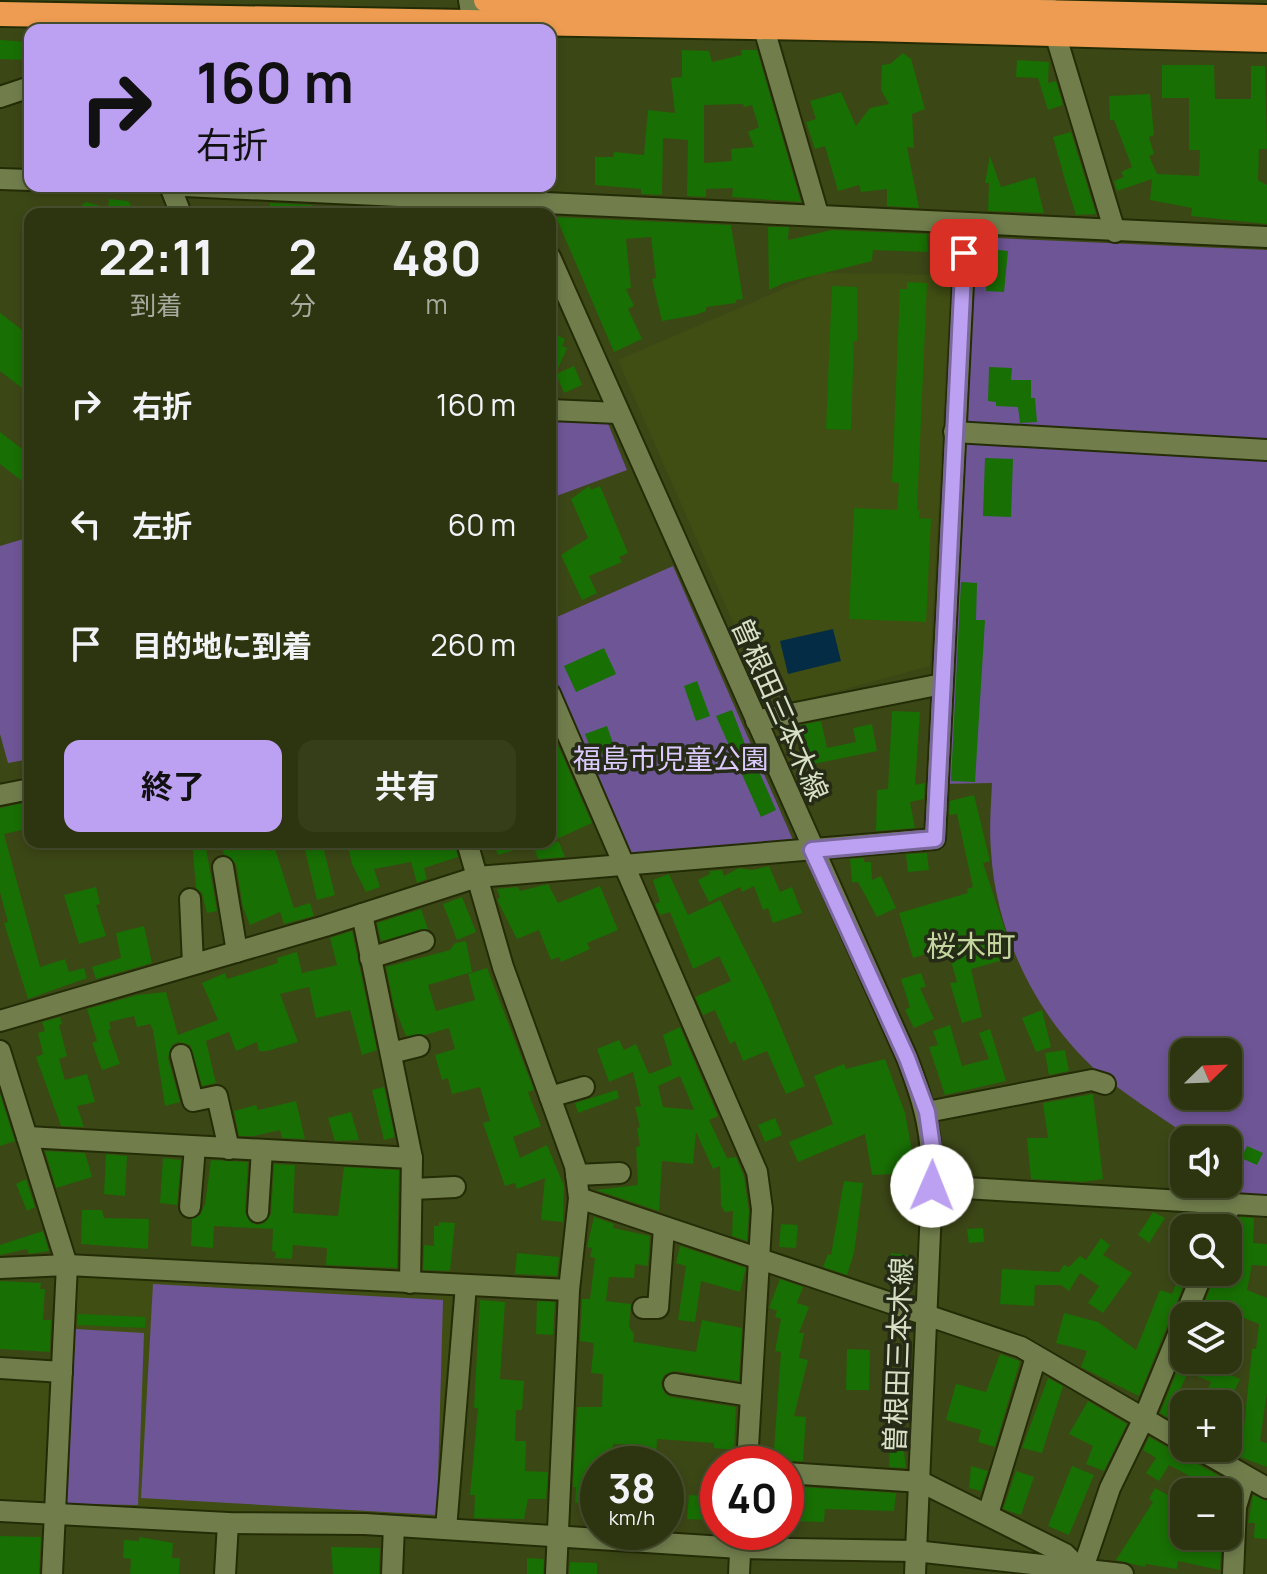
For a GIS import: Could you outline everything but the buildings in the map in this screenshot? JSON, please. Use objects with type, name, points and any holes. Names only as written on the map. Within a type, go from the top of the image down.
[{"type":"highway","points":[[486,0],[759,10],[1267,17]]},
{"type":"highway","points":[[0,14],[472,18],[759,10]]},
{"type":"highway","points":[[1049,15],[1267,40]]},
{"type":"street","points":[[759,10],[818,214]]},
{"type":"street","points":[[1049,15],[1115,232]]},
{"type":"street","points":[[0,97],[24,89]]},
{"type":"street","points":[[0,179],[24,180]]},
{"type":"street","points":[[387,192],[1115,232],[1267,237]]},
{"type":"street","points":[[0,1021],[237,952],[477,877],[935,839],[966,224]]},
{"type":"street","name":"曽根田三本木線","points":[[556,271],[907,1058],[927,1112],[932,1147],[932,1186],[915,1574]]},
{"type":"street","points":[[556,410],[618,413]]},
{"type":"street","points":[[954,432],[1267,450]]},
{"type":"street","points":[[756,721],[942,684]]},
{"type":"street","points":[[556,708],[757,1172],[762,1209],[748,1446]]},
{"type":"street","points":[[0,795],[24,790]]},
{"type":"street","points":[[469,848],[503,967],[576,1175],[579,1198],[569,1290],[556,1574]]},
{"type":"street","points":[[223,867],[237,952]]},
{"type":"street","points":[[190,899],[193,964]]},
{"type":"street","points":[[362,914],[412,1158],[410,1283]]},
{"type":"street","points":[[370,958],[424,941]]},
{"type":"street","points":[[391,1053],[419,1046]]},
{"type":"street","points":[[0,1051],[67,1265],[52,1574]]},
{"type":"street","points":[[181,1055],[193,1101],[217,1096],[229,1149]]},
{"type":"street","points":[[927,1112],[1092,1080],[1105,1084]]},
{"type":"street","points":[[550,1097],[584,1087]]},
{"type":"street","points":[[27,1137],[412,1158]]},
{"type":"street","points":[[190,1207],[195,1147]]},
{"type":"street","points":[[258,1212],[262,1150]]},
{"type":"street","points":[[576,1175],[620,1173]]},
{"type":"street","points":[[932,1186],[1267,1206]]},
{"type":"street","points":[[413,1189],[455,1187]]},
{"type":"street","points":[[579,1198],[1021,1347],[1170,1434]]},
{"type":"street","points":[[1227,1214],[1231,1204]]},
{"type":"street","points":[[643,1308],[658,1308],[664,1228]]},
{"type":"street","points":[[0,1268],[67,1265],[569,1290]]},
{"type":"street","points":[[446,1529],[466,1285]]},
{"type":"street","points":[[1081,1572],[1110,1488],[1170,1354]]},
{"type":"street","points":[[988,1514],[1036,1357]]},
{"type":"street","points":[[0,1368],[62,1372]]},
{"type":"street","points":[[674,1384],[751,1396]]},
{"type":"street","points":[[1220,1462],[1267,1488]]},
{"type":"street","points":[[804,1474],[921,1482],[1065,1554],[1081,1572]]},
{"type":"street","points":[[1233,1574],[1236,1507],[1245,1477]]},
{"type":"street","points":[[0,1511],[228,1523],[394,1526],[556,1536],[700,1539]]},
{"type":"street","points":[[225,1574],[228,1523]]},
{"type":"street","points":[[392,1574],[394,1526]]},
{"type":"street","points":[[804,1544],[915,1551],[1081,1572],[1123,1574]]},
{"type":"street","points":[[739,1574],[740,1550]]},
{"type":"shaded area","points":[[821,273],[951,275],[930,666],[771,709],[618,360]]},
{"type":"shaded area","points":[[75,1274],[452,1294],[443,1522],[0,1502],[0,1372],[68,1377]]},
{"type":"green space","points":[[971,237],[1267,250],[1267,1199],[1242,1198],[1242,1126],[1174,1126],[1109,1081],[1063,1035],[1043,1007],[1026,978],[1002,916],[991,851],[992,783],[941,784]]},
{"type":"green space","points":[[556,417],[607,421],[627,470],[556,496]]},
{"type":"green space","points":[[24,539],[24,760],[8,763],[0,734],[0,546]]},
{"type":"green space","name":"福島市児童公園","points":[[673,566],[793,840],[628,856],[556,690],[556,617]]},
{"type":"green space","points":[[153,1284],[443,1300],[437,1515],[141,1498]]},
{"type":"green space","points":[[75,1329],[144,1333],[138,1505],[67,1504]]},
{"type":"water","points":[[833,629],[841,661],[788,674],[780,641]]},
{"type":"district","name":"桜木町","points":[[971,945]]},
{"type":"route","points":[[932,1186],[932,1147],[927,1112],[907,1058],[812,850],[935,839],[964,253]]}]
